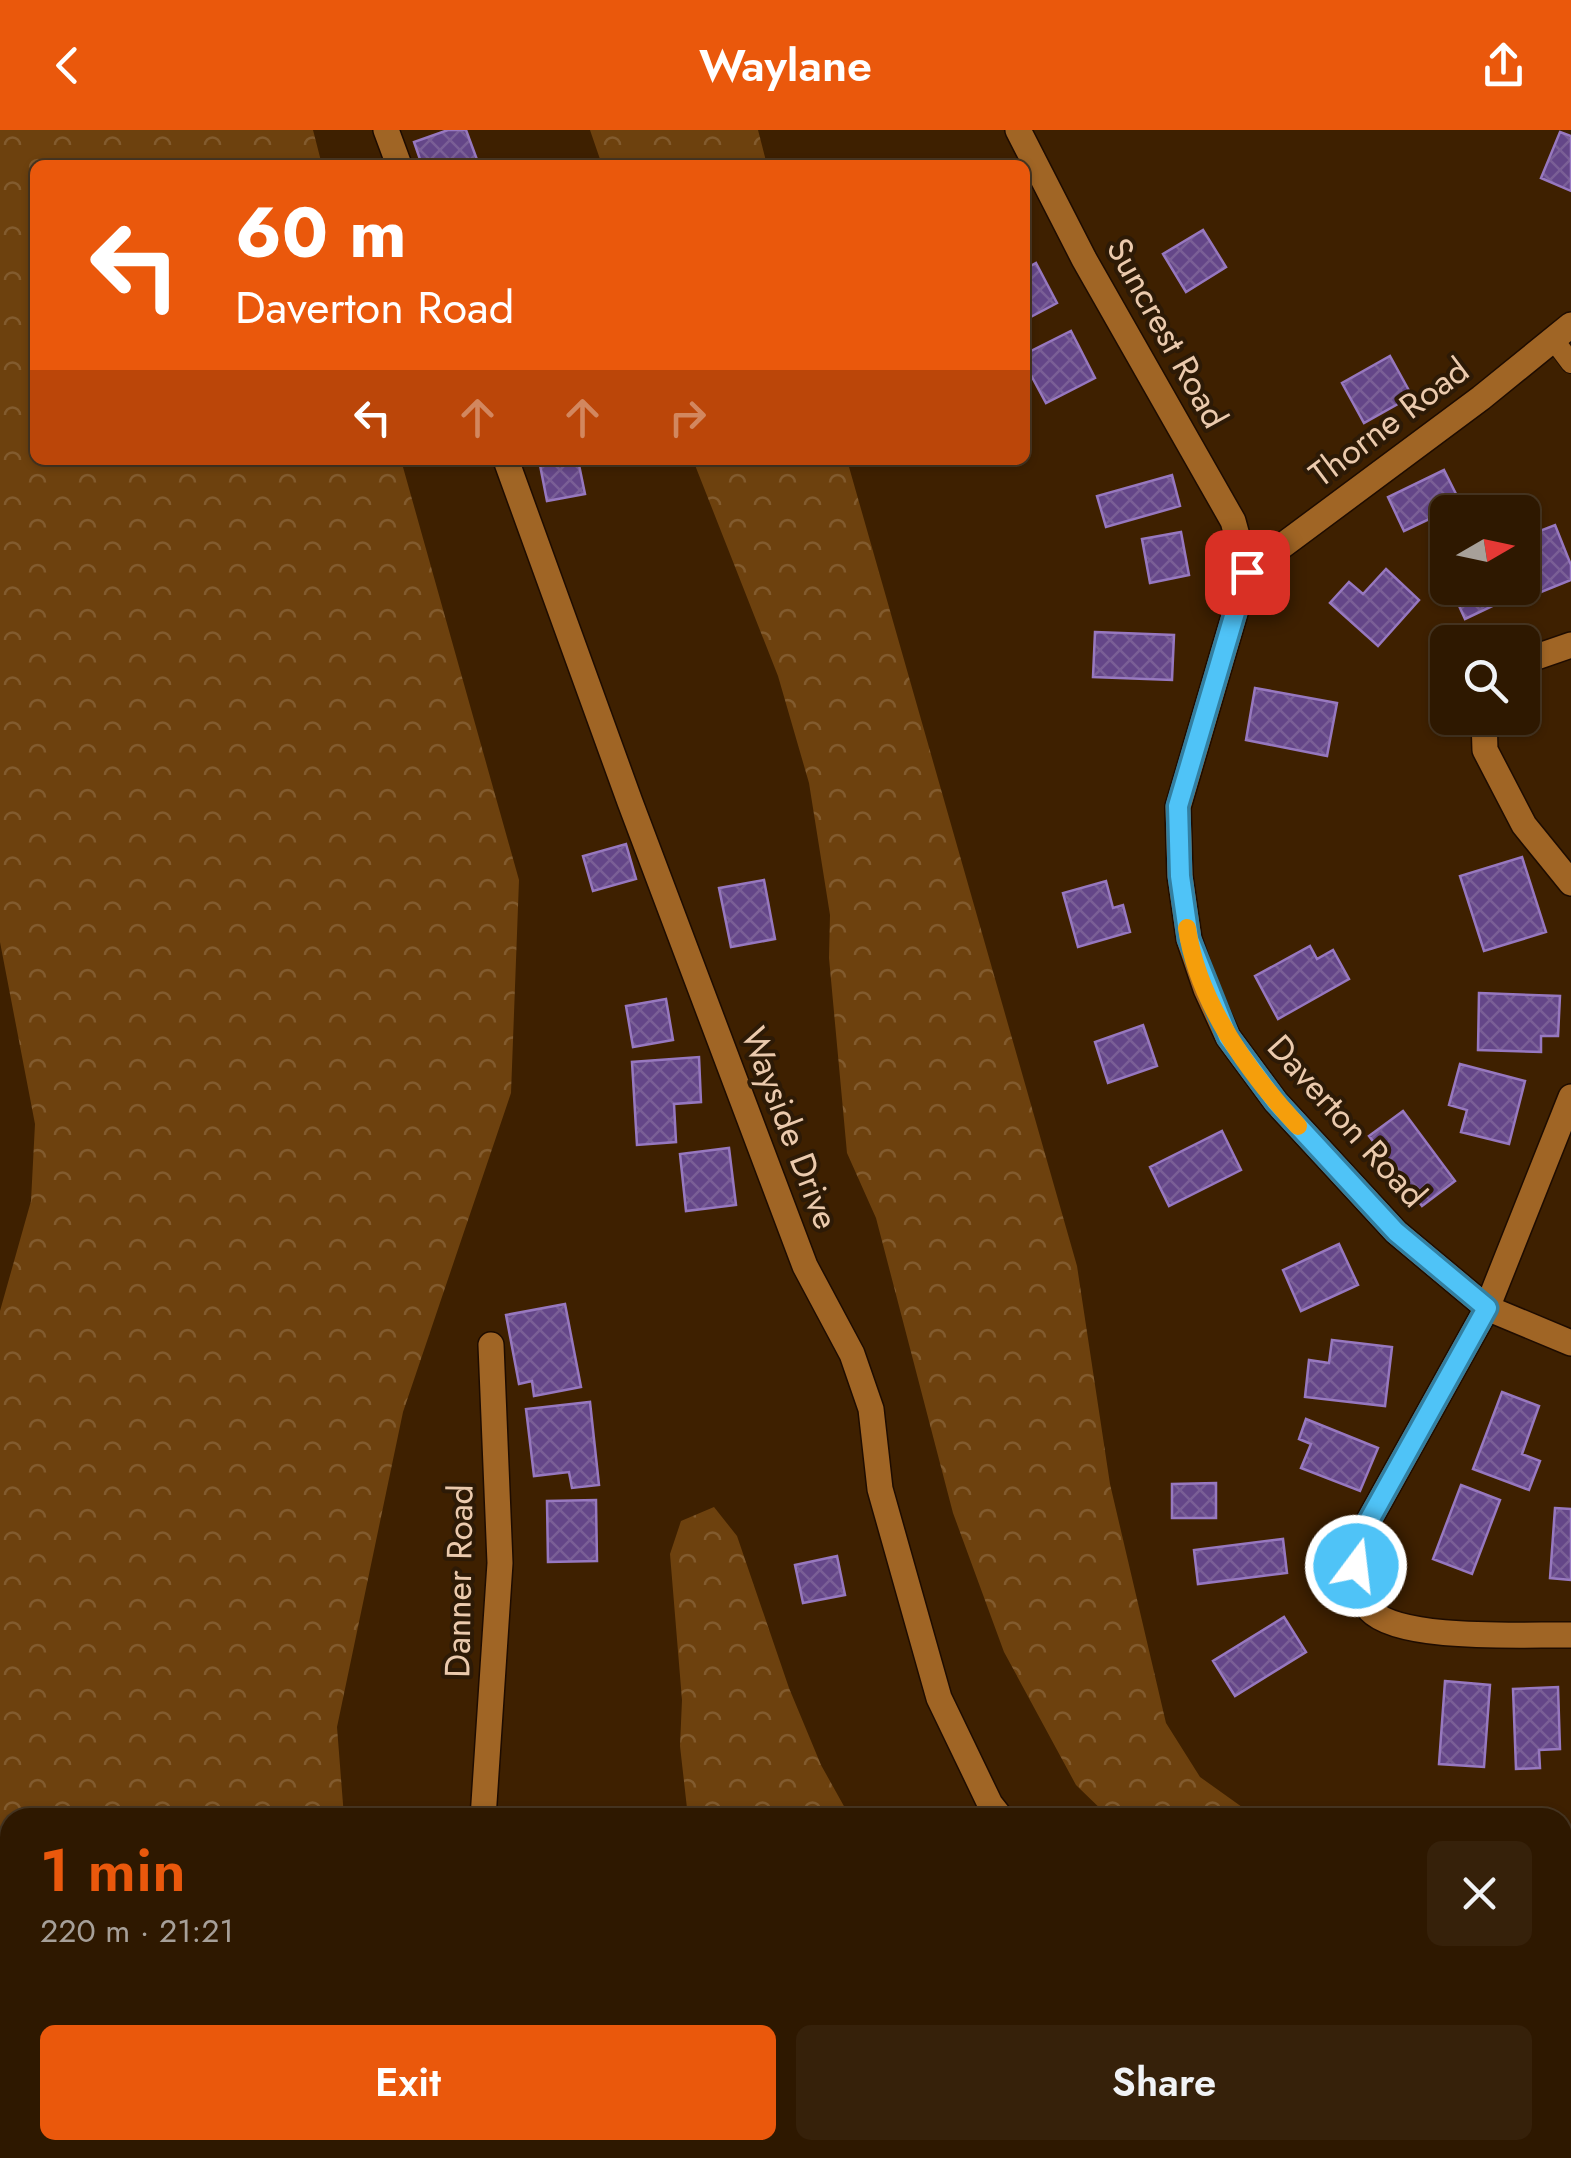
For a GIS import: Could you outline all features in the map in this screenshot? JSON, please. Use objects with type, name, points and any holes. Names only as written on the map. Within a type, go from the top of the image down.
[{"type":"street","points":[[386,130],[397,160]]},
{"type":"street","name":"Suncrest Road","points":[[1018,130],[1084,259],[1232,521],[1247,572]]},
{"type":"street","name":"Thorne Road","points":[[1247,572],[1482,398],[1562,332]]},
{"type":"street","name":"Wayside Drive","points":[[508,465],[805,1266],[852,1354],[872,1409],[880,1489],[939,1698],[993,1808]]},
{"type":"street","name":"Daverton Road","points":[[1247,572],[1178,806],[1180,876],[1189,939],[1228,1037],[1276,1102],[1396,1232],[1487,1308],[1571,1342]]},
{"type":"street","points":[[1540,656],[1571,645]]},
{"type":"street","points":[[1485,735],[1485,750],[1524,826],[1571,884]]},
{"type":"street","points":[[1571,1097],[1487,1308],[1357,1542],[1359,1589],[1370,1610],[1390,1622],[1423,1632],[1571,1635]]},
{"type":"street","name":"Danner Road","points":[[483,1808],[500,1563],[491,1344]]},
{"type":"lane","points":[[1562,332],[1571,363]]},
{"type":"green space","points":[[0,130],[313,130],[321,160],[30,160],[30,465],[402,465],[519,880],[511,1093],[403,1412],[337,1727],[343,1808],[0,1808],[0,1311],[31,1201],[35,1124],[0,942]]},
{"type":"green space","points":[[590,130],[758,130],[766,160],[600,160]]},
{"type":"green space","points":[[695,465],[848,465],[1077,1266],[1110,1484],[1166,1723],[1200,1777],[1243,1808],[1100,1808],[1076,1785],[1004,1652],[953,1513],[876,1218],[847,1153],[829,958],[830,915],[809,783],[778,676]]},
{"type":"green space","points":[[714,1507],[737,1536],[789,1688],[821,1765],[845,1808],[687,1808],[670,1554],[681,1521]]},
{"type":"building","points":[[448,130],[466,130],[477,160],[420,160],[414,142]]},
{"type":"building","points":[[1560,132],[1571,136],[1571,191],[1541,178]]},
{"type":"building","points":[[1203,230],[1226,267],[1186,292],[1163,254]]},
{"type":"building","points":[[1036,263],[1057,303],[1030,317],[1030,266]]},
{"type":"building","points":[[1071,331],[1095,378],[1046,403],[1030,373],[1030,352]]},
{"type":"building","points":[[1390,356],[1412,396],[1364,423],[1342,383]]},
{"type":"building","points":[[540,465],[579,465],[585,494],[547,501]]},
{"type":"building","points":[[1444,470],[1456,495],[1430,495],[1430,519],[1404,531],[1388,497]]},
{"type":"building","points":[[1172,475],[1180,506],[1106,527],[1097,496]]},
{"type":"building","points":[[1555,525],[1571,565],[1571,580],[1540,592],[1540,531]]},
{"type":"building","points":[[1181,532],[1189,575],[1150,583],[1142,539]]},
{"type":"building","points":[[1386,569],[1419,600],[1378,646],[1330,603],[1349,582],[1363,594]]},
{"type":"building","points":[[1459,605],[1495,605],[1465,619]]},
{"type":"building","points":[[1095,632],[1174,635],[1172,680],[1093,677]]},
{"type":"building","points":[[1255,688],[1337,703],[1327,756],[1246,740]]},
{"type":"building","points":[[626,844],[636,879],[593,891],[583,856]]},
{"type":"building","points":[[1522,857],[1546,932],[1484,951],[1460,876]]},
{"type":"building","points":[[764,880],[775,939],[731,947],[719,888]]},
{"type":"building","points":[[1106,881],[1113,908],[1123,905],[1130,932],[1078,947],[1063,893]]},
{"type":"building","points":[[1310,946],[1317,959],[1333,950],[1349,979],[1278,1019],[1255,976]]},
{"type":"building","points":[[1479,993],[1560,996],[1558,1036],[1541,1036],[1541,1052],[1478,1050]]},
{"type":"building","points":[[666,999],[673,1040],[633,1047],[626,1006]]},
{"type":"building","points":[[1143,1025],[1157,1066],[1108,1083],[1095,1042]]},
{"type":"building","points":[[699,1057],[701,1102],[674,1104],[676,1142],[637,1145],[632,1062]]},
{"type":"building","points":[[1460,1064],[1525,1081],[1509,1144],[1461,1132],[1467,1110],[1449,1105]]},
{"type":"building","points":[[1403,1111],[1455,1181],[1422,1206],[1369,1136]]},
{"type":"building","points":[[1222,1131],[1241,1170],[1169,1206],[1150,1167]]},
{"type":"building","points":[[729,1148],[736,1205],[686,1211],[680,1154]]},
{"type":"building","points":[[1339,1244],[1358,1285],[1301,1311],[1283,1270]]},
{"type":"building","points":[[565,1304],[581,1387],[534,1396],[532,1381],[519,1384],[506,1315]]},
{"type":"building","points":[[1332,1340],[1392,1347],[1385,1406],[1305,1397],[1309,1360],[1329,1363]]},
{"type":"building","points":[[1502,1392],[1539,1406],[1522,1454],[1540,1461],[1529,1490],[1473,1469]]},
{"type":"building","points":[[590,1402],[599,1485],[572,1488],[569,1472],[534,1476],[526,1409]]},
{"type":"building","points":[[1306,1419],[1378,1448],[1360,1491],[1301,1468],[1311,1444],[1299,1439]]},
{"type":"building","points":[[1216,1483],[1216,1518],[1172,1518],[1172,1484]]},
{"type":"building","points":[[1461,1485],[1500,1500],[1472,1574],[1433,1559]]},
{"type":"building","points":[[596,1500],[597,1561],[548,1562],[547,1501]]},
{"type":"building","points":[[1555,1508],[1571,1509],[1571,1580],[1550,1578]]},
{"type":"building","points":[[1283,1539],[1287,1573],[1198,1584],[1194,1550]]},
{"type":"building","points":[[837,1556],[845,1595],[803,1603],[795,1565]]},
{"type":"building","points":[[1284,1617],[1306,1652],[1235,1696],[1213,1661]]},
{"type":"building","points":[[1445,1681],[1490,1685],[1484,1767],[1439,1764]]},
{"type":"building","points":[[1558,1687],[1560,1749],[1539,1750],[1540,1768],[1516,1769],[1513,1689]]},
{"type":"slow traffic","points":[[1187,928],[1206,990],[1228,1037],[1298,1126]]},
{"type":"route","points":[[1247,572],[1178,806],[1180,876],[1189,939],[1206,990],[1228,1037],[1276,1102],[1396,1232],[1487,1308],[1357,1542],[1356,1566]]}]
